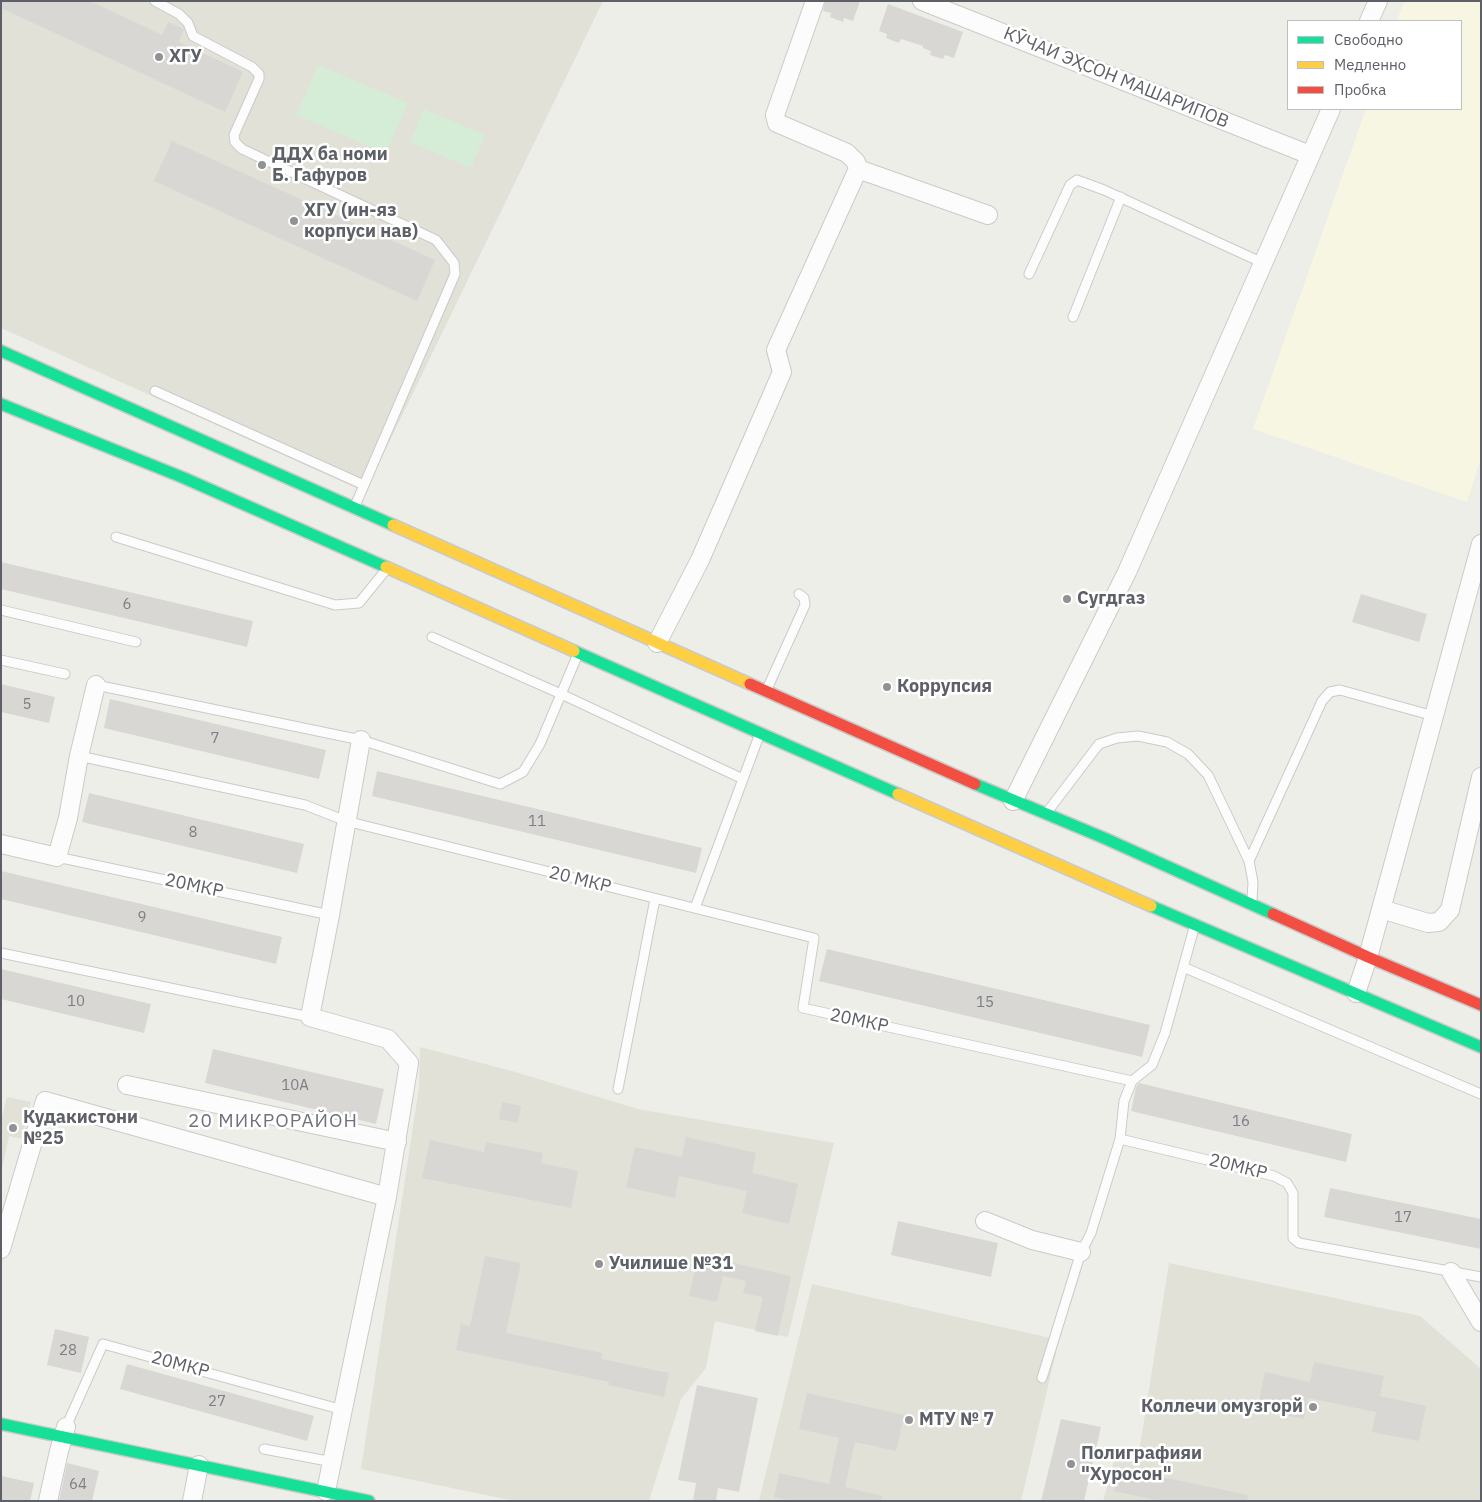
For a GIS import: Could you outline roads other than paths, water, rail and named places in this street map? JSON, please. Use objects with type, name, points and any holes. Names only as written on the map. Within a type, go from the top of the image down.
[{"type":"main road","points":[[1,351],[266,455],[354,508],[531,592],[657,643],[766,691],[1016,807],[1046,814],[1481,1005]]},
{"type":"main road","points":[[1,404],[184,478],[387,568],[519,622],[579,652],[1032,854],[1194,925],[1481,1046]]},
{"type":"main road","points":[[1030,818],[1046,814]]},
{"type":"main road","points":[[995,837],[1007,835]]},
{"type":"main road","points":[[1022,836],[1032,854]]},
{"type":"main road","points":[[1,1424],[65,1431],[336,1496],[369,1501]]},
{"type":"street","points":[[657,643],[700,560],[782,372],[776,350],[858,169],[856,162],[847,153],[777,124],[775,114],[815,1]]},
{"type":"street","name":"КӮЧАИ ЭҲСОН МАШАРИПОВ","points":[[922,1],[1310,155]]},
{"type":"street","points":[[1369,20],[1378,1]]},
{"type":"street","points":[[1016,807],[1127,572],[1331,110]]},
{"type":"street","points":[[858,169],[988,215]]},
{"type":"street","points":[[1356,994],[1368,957],[1481,544]]},
{"type":"street","points":[[57,857],[68,818],[79,756],[96,685]]},
{"type":"street","points":[[336,1496],[333,1462],[388,1197],[409,1062],[388,1039],[310,1017],[361,740]]},
{"type":"street","points":[[1381,910],[1428,923],[1439,922],[1450,910],[1481,777]]},
{"type":"street","name":"20МКР","points":[[1,844],[57,857]]},
{"type":"street","points":[[127,1084],[396,1142]]},
{"type":"street","points":[[1,1249],[45,1101],[388,1197]]},
{"type":"street","points":[[985,1221],[1032,1240],[1081,1252]]},
{"type":"street","points":[[1450,1272],[1481,1322]]},
{"type":"street","points":[[48,1501],[65,1431]]},
{"type":"street","points":[[192,1501],[199,1464]]},
{"type":"lane","points":[[155,1],[179,14],[188,23],[193,36],[252,67],[259,74],[260,79],[234,136],[235,142],[251,153],[436,240],[454,263],[455,274],[354,508]]},
{"type":"lane","points":[[1029,274],[1070,185],[1077,180],[1121,197],[1263,263]]},
{"type":"lane","points":[[1073,317],[1121,197]]},
{"type":"lane","points":[[155,391],[266,455],[364,486]]},
{"type":"lane","points":[[116,537],[335,605],[358,603],[387,568]]},
{"type":"lane","points":[[766,691],[805,605],[804,598],[799,594]]},
{"type":"lane","points":[[1,610],[136,642]]},
{"type":"lane","points":[[432,637],[561,694],[743,779]]},
{"type":"lane","points":[[96,685],[361,740],[500,784],[523,772],[540,744],[579,652]]},
{"type":"lane","points":[[1,660],[65,674]]},
{"type":"lane","points":[[1249,861],[1322,701],[1330,692],[1340,690],[1434,716]]},
{"type":"lane","points":[[696,908],[760,733]]},
{"type":"lane","points":[[1046,814],[1099,744],[1116,738],[1138,736],[1167,742],[1188,754],[1208,775],[1249,861],[1253,882],[1252,905]]},
{"type":"lane","points":[[79,756],[305,805],[346,821]]},
{"type":"lane","name":"20 МКР","points":[[346,821],[814,938]]},
{"type":"lane","name":"20МКР","points":[[57,857],[330,914]]},
{"type":"lane","points":[[618,1089],[655,899]]},
{"type":"lane","points":[[1042,1378],[1081,1252],[1091,1232],[1120,1139],[1124,1101],[1132,1081],[1152,1065],[1165,1033],[1194,925]]},
{"type":"lane","name":"20МКР","points":[[814,938],[803,1008],[1132,1081]]},
{"type":"lane","points":[[1,953],[310,1017]]},
{"type":"lane","points":[[1183,967],[1481,1094]]},
{"type":"lane","name":"20МКР","points":[[1120,1139],[1281,1179],[1287,1183],[1293,1193],[1293,1238],[1298,1243],[1481,1278]]},
{"type":"lane","name":"20МКР","points":[[65,1431],[104,1344],[343,1410]]},
{"type":"lane","points":[[264,1449],[333,1462]]},
{"type":"place","name":"ХГУ","points":[[159,57]]},
{"type":"place","name":"ДДХ ба номи Б. Гафуров","points":[[262,165]]},
{"type":"place","name":"ХГУ (ин-яз корпуси нав)","points":[[294,221]]},
{"type":"place","name":"Сугдгаз","points":[[1067,599]]},
{"type":"place","name":"Коррупсия","points":[[887,687]]},
{"type":"place","name":"Кудакистони №25","points":[[13,1128]]},
{"type":"place","name":"Училише №31","points":[[599,1264]]},
{"type":"place","name":"Коллечи омузгорй","points":[[1313,1407]]},
{"type":"place","name":"МТУ № 7","points":[[909,1420]]},
{"type":"place","name":"Полиграфияи \"Хуросон\"","points":[[1071,1464]]},
{"type":"district","name":"20 МИКРОРАЙОН","points":[[273,1122]]}]
